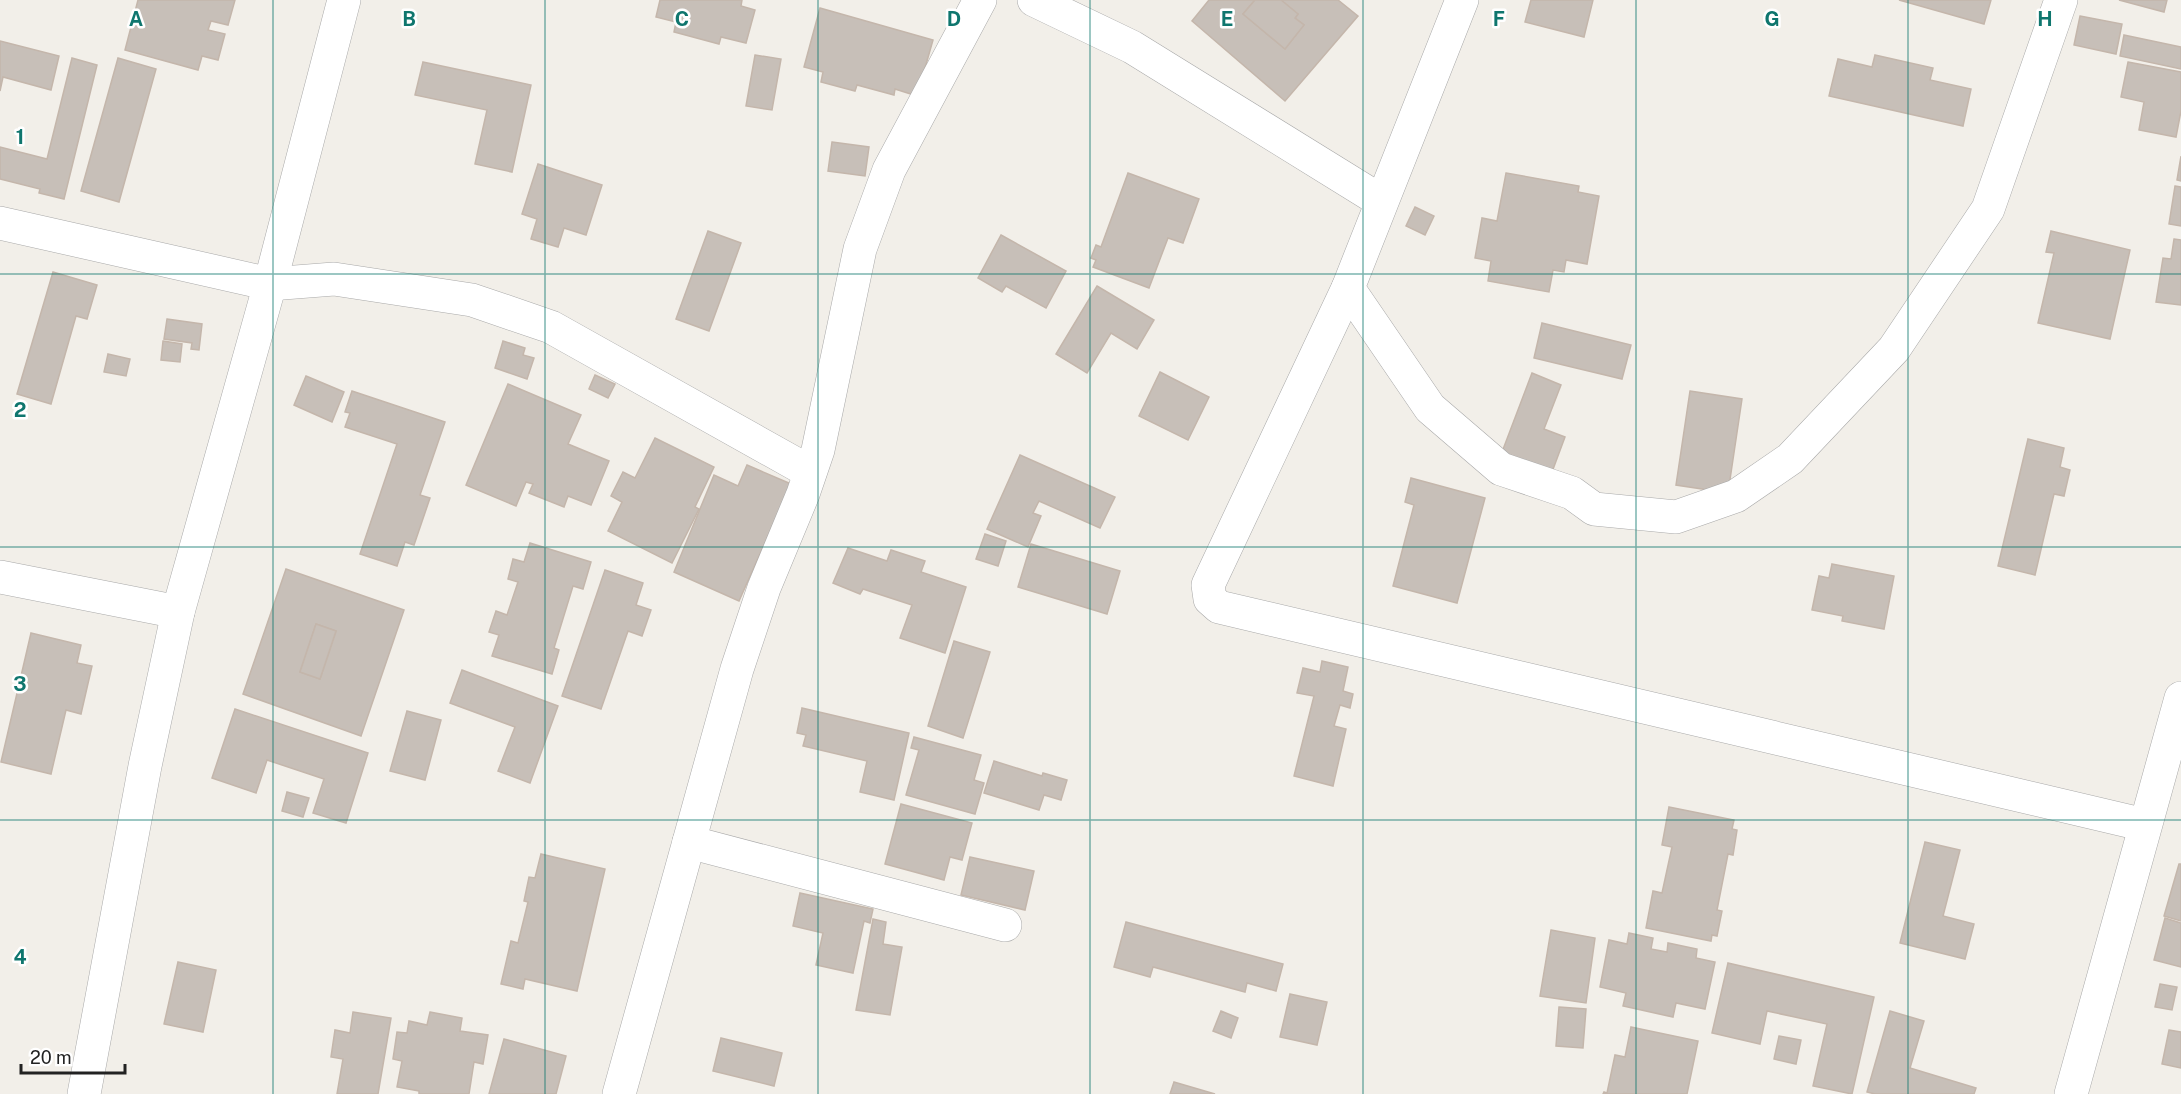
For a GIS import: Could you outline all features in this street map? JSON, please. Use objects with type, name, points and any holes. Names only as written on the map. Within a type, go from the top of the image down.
[{"type":"street","points":[[84,1094],[145,766],[178,612],[270,284],[344,0]]},
{"type":"street","points":[[619,1094],[737,669],[764,588],[818,450],[860,249],[889,170],[980,0]]},
{"type":"street","points":[[1034,0],[1132,47],[1382,201]]},
{"type":"street","points":[[1462,0],[1348,288],[1208,585],[1210,599],[1219,607],[2145,825]]},
{"type":"street","points":[[1348,288],[1430,408],[1501,469],[1572,493],[1594,510],[1676,517],[1736,496],[1790,459],[1894,349],[1988,209],[2061,0]]},
{"type":"street","points":[[0,223],[270,284],[334,279],[472,300],[551,327],[810,472]]},
{"type":"street","points":[[0,577],[178,612]]},
{"type":"street","points":[[2071,1094],[2181,698]]},
{"type":"street","points":[[689,842],[1005,925]]},
{"type":"building","points":[[138,0],[235,0],[228,25],[211,21],[208,30],[225,34],[218,60],[202,56],[198,70],[125,50]]},
{"type":"building","points":[[660,0],[742,0],[741,6],[755,10],[746,43],[721,37],[719,44],[674,32],[676,22],[656,17]]},
{"type":"building","points":[[1209,0],[1255,0],[1243,14],[1285,49],[1304,25],[1295,18],[1298,14],[1281,0],[1338,0],[1358,16],[1285,101],[1192,21]]},
{"type":"building","points":[[1255,0],[1281,0],[1298,14],[1295,18],[1304,25],[1285,49],[1243,14]]},
{"type":"building","points":[[1531,0],[1593,0],[1584,37],[1525,22]]},
{"type":"building","points":[[1899,0],[1991,0],[1984,24]]},
{"type":"building","points":[[2119,0],[2167,0],[2164,12]]},
{"type":"building","points":[[820,8],[933,40],[917,96],[895,89],[894,95],[857,85],[855,91],[821,82],[823,72],[804,67]]},
{"type":"building","points":[[2080,16],[2122,24],[2116,54],[2074,45]]},
{"type":"building","points":[[2124,35],[2181,47],[2181,69],[2120,56]]},
{"type":"building","points":[[0,41],[59,56],[51,90],[3,77],[0,91]]},
{"type":"building","points":[[755,55],[781,59],[772,110],[746,106]]},
{"type":"building","points":[[1875,55],[1933,68],[1930,80],[1971,89],[1963,126],[1829,96],[1838,59],[1872,67]]},
{"type":"building","points":[[72,58],[97,65],[64,199],[39,193],[40,189],[0,179],[0,147],[47,159]]},
{"type":"building","points":[[118,58],[156,69],[119,202],[81,191]]},
{"type":"building","points":[[423,62],[531,85],[512,172],[475,164],[487,110],[415,95]]},
{"type":"building","points":[[2128,62],[2181,72],[2181,111],[2176,137],[2139,130],[2144,102],[2121,97]]},
{"type":"building","points":[[832,142],[869,147],[865,176],[828,171]]},
{"type":"building","points":[[2181,156],[2181,181],[2177,180]]},
{"type":"building","points":[[538,164],[602,185],[586,235],[564,228],[558,247],[531,239],[537,219],[522,214]]},
{"type":"building","points":[[1128,173],[1199,199],[1183,243],[1168,238],[1149,288],[1093,267],[1096,260],[1091,258],[1096,245],[1101,247]]},
{"type":"building","points":[[1506,173],[1579,186],[1578,192],[1599,196],[1587,264],[1566,260],[1564,272],[1553,270],[1549,292],[1488,281],[1491,261],[1475,258],[1482,218],[1497,221]]},
{"type":"building","points":[[2175,186],[2181,187],[2181,226],[2169,224]]},
{"type":"building","points":[[1415,207],[1434,216],[1425,235],[1406,226]]},
{"type":"building","points":[[708,231],[741,243],[709,331],[676,319]]},
{"type":"building","points":[[2051,231],[2130,250],[2110,339],[2038,323],[2054,253],[2046,252]]},
{"type":"building","points":[[1001,235],[1066,271],[1046,308],[1006,286],[1002,292],[978,278]]},
{"type":"building","points":[[2174,239],[2181,240],[2181,305],[2156,302],[2163,258],[2171,259]]},
{"type":"building","points":[[53,272],[97,285],[87,319],[76,316],[51,404],[17,394]]},
{"type":"building","points":[[1097,286],[1154,320],[1137,349],[1111,333],[1087,373],[1056,354]]},
{"type":"building","points":[[167,319],[202,324],[199,350],[191,349],[192,343],[164,339]]},
{"type":"building","points":[[1542,323],[1631,345],[1622,379],[1534,358]]},
{"type":"building","points":[[163,341],[182,344],[180,362],[161,360]]},
{"type":"building","points":[[503,341],[525,348],[523,355],[534,358],[527,379],[495,368]]},
{"type":"building","points":[[108,354],[130,359],[126,376],[104,372]]},
{"type":"building","points":[[1160,372],[1209,397],[1188,440],[1139,416]]},
{"type":"building","points":[[1532,373],[1561,385],[1544,429],[1565,437],[1552,472],[1502,452]]},
{"type":"building","points":[[595,375],[615,384],[608,398],[589,389]]},
{"type":"building","points":[[306,376],[344,392],[332,422],[294,405]]},
{"type":"building","points":[[508,384],[581,415],[568,444],[609,461],[591,505],[568,496],[564,507],[529,493],[533,484],[526,482],[516,506],[466,485]]},
{"type":"building","points":[[352,391],[445,422],[420,495],[430,498],[414,545],[405,542],[397,566],[360,554],[397,444],[345,427],[350,413],[345,412]]},
{"type":"building","points":[[1690,391],[1742,399],[1728,493],[1676,485]]},
{"type":"building","points":[[655,438],[714,467],[695,507],[699,509],[672,563],[608,531],[622,502],[611,496],[623,472],[635,478]]},
{"type":"building","points":[[2028,439],[2064,448],[2060,467],[2070,470],[2064,496],[2054,494],[2035,575],[1998,566]]},
{"type":"building","points":[[1020,455],[1115,497],[1100,528],[1039,501],[1033,513],[1041,516],[1028,547],[987,529]]},
{"type":"building","points":[[747,465],[791,484],[739,601],[674,572],[714,475],[738,486]]},
{"type":"building","points":[[1411,478],[1485,498],[1457,603],[1393,586],[1414,505],[1405,502]]},
{"type":"building","points":[[985,534],[1006,541],[998,566],[976,559]]},
{"type":"building","points":[[530,543],[591,562],[583,589],[573,586],[554,648],[559,650],[552,674],[492,656],[499,635],[489,632],[496,611],[507,615],[518,582],[508,579],[513,559],[524,562]]},
{"type":"building","points":[[1031,544],[1120,571],[1107,614],[1018,587]]},
{"type":"building","points":[[848,548],[887,561],[891,550],[925,561],[921,572],[966,587],[945,653],[900,638],[912,605],[863,589],[860,594],[833,583]]},
{"type":"building","points":[[1832,564],[1894,576],[1884,629],[1842,621],[1843,616],[1812,610],[1819,576],[1829,578]]},
{"type":"building","points":[[286,569],[404,610],[361,736],[243,694]],"holes":[[[316,624],[336,631],[320,679],[300,672]]]},
{"type":"building","points":[[605,570],[643,583],[636,605],[651,610],[642,636],[628,631],[601,709],[562,696]]},
{"type":"building","points":[[316,624],[336,631],[320,679],[300,672]]},
{"type":"building","points":[[31,633],[81,645],[77,663],[92,666],[81,714],[66,710],[51,774],[1,762]]},
{"type":"building","points":[[954,641],[990,652],[963,738],[928,726]]},
{"type":"building","points":[[1322,661],[1348,667],[1343,691],[1353,694],[1350,708],[1340,705],[1334,726],[1346,729],[1333,786],[1294,776],[1314,696],[1297,693],[1303,668],[1320,672]]},
{"type":"building","points":[[462,670],[558,706],[530,783],[498,771],[515,727],[450,703]]},
{"type":"building","points":[[802,708],[909,733],[894,800],[860,792],[867,761],[803,746],[806,735],[797,733]]},
{"type":"building","points":[[235,709],[368,753],[346,823],[313,813],[324,779],[267,760],[256,793],[212,778]]},
{"type":"building","points":[[407,711],[441,720],[425,780],[390,771]]},
{"type":"building","points":[[914,737],[981,755],[974,780],[984,783],[975,814],[906,795],[919,750],[911,748]]},
{"type":"building","points":[[994,761],[1042,776],[1043,773],[1067,780],[1061,800],[1044,795],[1039,810],[984,793]]},
{"type":"building","points":[[287,792],[309,798],[303,817],[282,811]]},
{"type":"building","points":[[901,804],[972,823],[962,860],[950,857],[944,880],[885,864]]},
{"type":"building","points":[[1669,807],[1734,820],[1732,829],[1737,830],[1733,855],[1728,854],[1717,910],[1722,911],[1717,936],[1712,935],[1711,941],[1646,928],[1653,891],[1662,893],[1672,847],[1662,845]]},
{"type":"building","points":[[1925,842],[1960,850],[1943,916],[1974,924],[1965,959],[1900,943]]},
{"type":"building","points":[[541,854],[605,869],[577,991],[525,979],[523,989],[501,984],[511,941],[518,943],[528,902],[524,901],[529,877],[535,878]]},
{"type":"building","points":[[970,857],[1034,871],[1025,910],[961,895]]},
{"type":"building","points":[[2179,864],[2181,864],[2181,921],[2164,916]]},
{"type":"building","points":[[800,893],[873,909],[870,923],[864,921],[853,973],[816,965],[823,933],[793,926]]},
{"type":"building","points":[[2165,918],[2181,923],[2181,967],[2154,960]]},
{"type":"building","points":[[873,919],[886,922],[883,944],[902,947],[890,1015],[856,1010]]},
{"type":"building","points":[[1126,922],[1283,964],[1276,991],[1247,983],[1245,992],[1153,967],[1150,977],[1114,967]]},
{"type":"building","points":[[1551,930],[1595,938],[1586,1003],[1540,996]]},
{"type":"building","points":[[1629,933],[1653,938],[1651,949],[1667,952],[1668,943],[1697,949],[1696,958],[1715,962],[1705,1009],[1676,1003],[1673,1017],[1623,1006],[1626,993],[1600,987],[1609,940],[1627,944]]},
{"type":"building","points":[[178,962],[216,970],[203,1032],[164,1024]]},
{"type":"building","points":[[1728,963],[1874,997],[1852,1094],[1813,1086],[1827,1024],[1767,1011],[1760,1044],[1712,1033]]},
{"type":"building","points":[[2160,984],[2177,987],[2172,1010],[2155,1007]]},
{"type":"building","points":[[1290,994],[1327,1002],[1317,1045],[1280,1037]]},
{"type":"building","points":[[1559,1007],[1586,1009],[1583,1048],[1556,1046]]},
{"type":"building","points":[[1221,1011],[1238,1018],[1231,1038],[1213,1031]]},
{"type":"building","points":[[1890,1011],[1924,1021],[1910,1068],[1976,1088],[1974,1094],[1875,1094],[1867,1092]]},
{"type":"building","points":[[353,1012],[391,1018],[378,1094],[337,1094],[343,1059],[331,1057],[335,1030],[350,1033]]},
{"type":"building","points":[[430,1012],[462,1018],[460,1031],[488,1035],[483,1064],[474,1062],[469,1094],[419,1094],[419,1091],[397,1087],[402,1061],[393,1059],[397,1032],[407,1033],[409,1021],[427,1025]]},
{"type":"building","points":[[1631,1027],[1698,1041],[1687,1094],[1603,1094],[1607,1093],[1615,1055],[1625,1057]]},
{"type":"building","points":[[2169,1030],[2181,1032],[2181,1068],[2162,1064]]},
{"type":"building","points":[[1779,1036],[1801,1040],[1796,1064],[1774,1059]]},
{"type":"building","points":[[721,1038],[782,1053],[774,1086],[713,1071]]},
{"type":"building","points":[[504,1039],[566,1056],[556,1094],[489,1094]]},
{"type":"building","points":[[1174,1082],[1215,1094],[1170,1094]]}]
